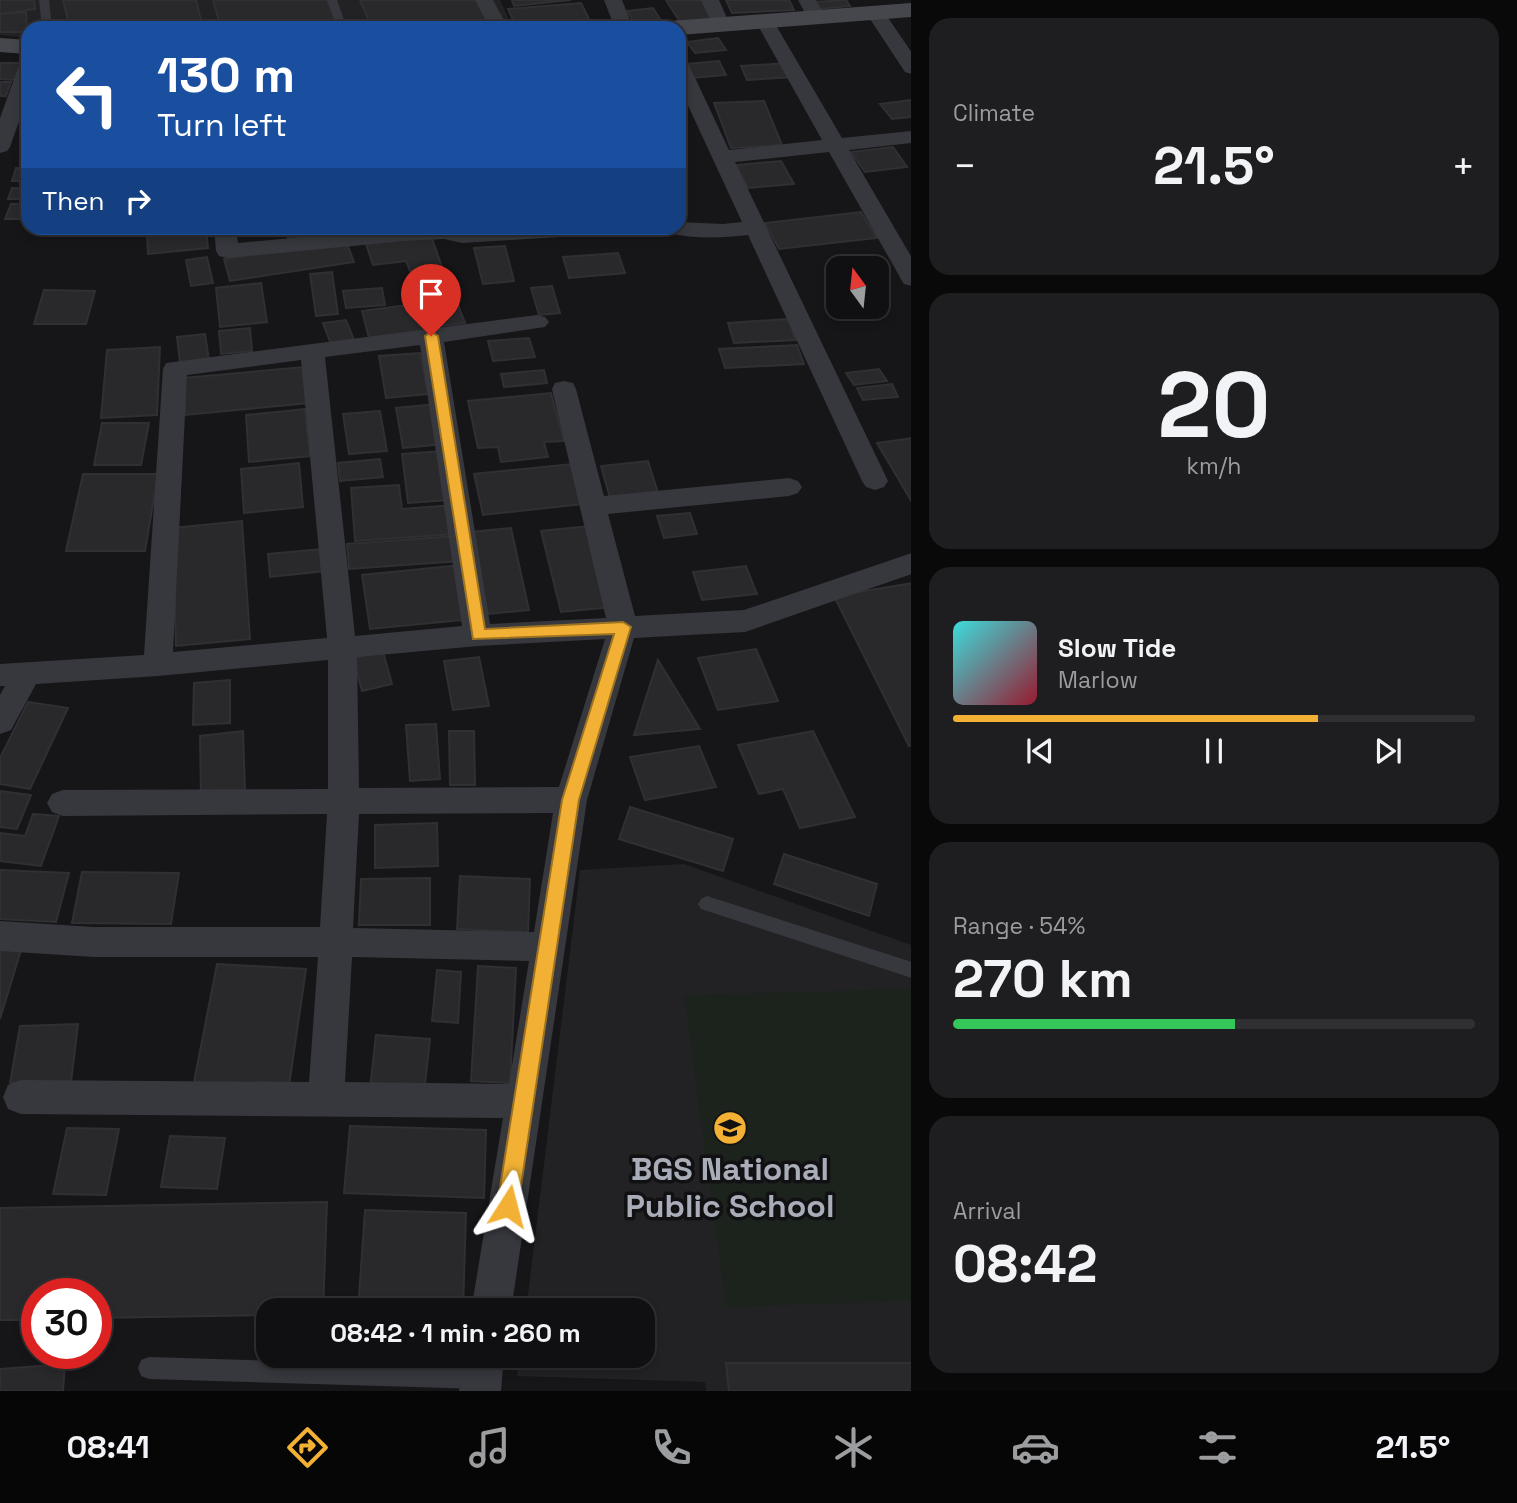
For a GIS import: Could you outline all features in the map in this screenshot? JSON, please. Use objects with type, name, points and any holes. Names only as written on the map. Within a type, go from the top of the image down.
[{"type":"street","points":[[484,0],[495,21]]},
{"type":"street","points":[[613,0],[621,21]]},
{"type":"street","points":[[710,0],[721,25]]},
{"type":"street","points":[[686,27],[765,22],[812,9],[875,13],[911,10]]},
{"type":"street","points":[[875,13],[911,67]]},
{"type":"street","points":[[765,22],[911,277]]},
{"type":"street","points":[[0,45],[21,46]]},
{"type":"street","points":[[686,80],[875,481]]},
{"type":"street","points":[[0,147],[21,88]]},
{"type":"street","points":[[722,157],[911,137]]},
{"type":"street","points":[[686,229],[723,231],[755,227]]},
{"type":"street","points":[[226,235],[227,251],[410,235]]},
{"type":"street","points":[[458,235],[478,235]]},
{"type":"street","points":[[158,665],[175,369],[537,322]]},
{"type":"street","points":[[431,336],[478,635]]},
{"type":"street","points":[[312,351],[342,648],[344,802],[326,1099]]},
{"type":"street","points":[[493,1298],[571,800],[623,627],[564,389]]},
{"type":"street","points":[[594,506],[789,487]]},
{"type":"street","points":[[0,722],[13,674],[158,665],[478,635],[746,621],[911,563]]},
{"type":"street","points":[[64,803],[571,800]]},
{"type":"street","points":[[0,936],[94,942],[548,947]]},
{"type":"street","points":[[21,1097],[524,1101]]},
{"type":"lane","points":[[44,0],[46,21]]},
{"type":"lane","points":[[331,0],[339,21]]},
{"type":"lane","points":[[707,904],[911,970]]},
{"type":"lane","points":[[149,1368],[482,1375]]},
{"type":"shaded area","points":[[0,0],[500,0],[510,21],[21,21],[21,37],[0,35]]},
{"type":"shaded area","name":"BGS National Public School","points":[[684,864],[911,945],[911,1391],[706,1391],[705,1382],[517,1376],[518,1368],[655,1368],[655,1298],[528,1298],[580,870]]},
{"type":"shaded area","points":[[911,989],[911,1301],[726,1307],[684,995]]},
{"type":"building","points":[[0,0],[34,0],[35,9],[0,14]]},
{"type":"building","points":[[63,0],[196,0],[201,21],[68,21]]},
{"type":"building","points":[[213,0],[327,0],[336,21],[219,21]]},
{"type":"building","points":[[360,0],[478,0],[489,21],[369,21]]},
{"type":"building","points":[[512,0],[571,0],[514,6]]},
{"type":"building","points":[[666,0],[702,0],[713,19],[686,21],[679,21]]},
{"type":"building","points":[[726,0],[789,0],[794,10],[732,13]]},
{"type":"building","points":[[846,0],[850,6],[819,9],[814,2]]},
{"type":"building","points":[[581,3],[589,19],[513,21],[508,9]]},
{"type":"building","points":[[653,8],[660,19],[633,21],[627,11]]},
{"type":"building","points":[[26,12],[26,21],[21,21],[21,32],[0,32],[0,14]]},
{"type":"building","points":[[718,38],[726,50],[695,53],[687,42]]},
{"type":"building","points":[[719,61],[726,75],[692,78],[686,64]]},
{"type":"building","points":[[0,63],[21,63],[16,80],[0,79]]},
{"type":"building","points":[[787,63],[794,77],[747,80],[741,66]]},
{"type":"building","points":[[0,82],[11,82],[6,96],[0,96]]},
{"type":"building","points":[[911,100],[911,117],[892,119],[880,104]]},
{"type":"building","points":[[764,101],[782,145],[731,148],[714,103]]},
{"type":"building","points":[[893,147],[907,167],[865,172],[851,152]]},
{"type":"building","points":[[781,161],[794,184],[748,188],[736,165]]},
{"type":"building","points":[[16,168],[21,168],[21,181],[12,181]]},
{"type":"building","points":[[12,188],[21,189],[21,199],[8,199]]},
{"type":"building","points":[[11,204],[21,204],[21,219],[5,219]]},
{"type":"building","points":[[861,212],[877,238],[779,249],[765,223]]},
{"type":"building","points":[[147,235],[207,235],[208,248],[148,254]]},
{"type":"building","points":[[287,235],[320,235],[288,239]]},
{"type":"building","points":[[431,235],[442,267],[410,271],[406,261],[373,265],[365,241]]},
{"type":"building","points":[[346,241],[354,262],[230,281],[224,259]]},
{"type":"building","points":[[505,246],[514,281],[483,284],[474,248]]},
{"type":"building","points":[[618,253],[625,273],[569,278],[563,257]]},
{"type":"building","points":[[207,257],[213,283],[191,286],[186,260]]},
{"type":"building","points":[[332,272],[338,314],[316,316],[310,274]]},
{"type":"building","points":[[261,283],[267,322],[220,327],[216,288]]},
{"type":"building","points":[[552,286],[560,313],[539,315],[531,288]]},
{"type":"building","points":[[382,288],[385,305],[346,308],[343,291]]},
{"type":"building","points":[[44,290],[95,291],[86,324],[34,324]]},
{"type":"building","points":[[455,297],[465,323],[434,327],[424,302]]},
{"type":"building","points":[[415,304],[425,335],[370,342],[362,311]]},
{"type":"building","points":[[788,319],[796,340],[734,343],[728,323]]},
{"type":"building","points":[[346,320],[354,340],[331,344],[323,323]]},
{"type":"building","points":[[250,328],[252,351],[221,354],[219,331]]},
{"type":"building","points":[[205,334],[209,360],[180,363],[177,337]]},
{"type":"building","points":[[529,338],[535,357],[493,361],[488,341]]},
{"type":"building","points":[[797,345],[804,364],[725,368],[719,349]]},
{"type":"building","points":[[160,347],[157,415],[101,418],[107,350]]},
{"type":"building","points":[[420,353],[428,394],[386,398],[379,356]]},
{"type":"building","points":[[304,367],[309,403],[185,415],[184,378]]},
{"type":"building","points":[[879,369],[887,381],[854,385],[846,373]]},
{"type":"building","points":[[544,370],[547,383],[504,387],[501,374]]},
{"type":"building","points":[[892,384],[898,397],[863,400],[857,388]]},
{"type":"building","points":[[551,393],[564,441],[544,442],[548,457],[501,462],[498,447],[478,448],[468,401]]},
{"type":"building","points":[[437,404],[445,444],[403,448],[396,408]]},
{"type":"building","points":[[305,409],[310,456],[249,462],[246,415]]},
{"type":"building","points":[[380,411],[387,451],[349,454],[343,414]]},
{"type":"building","points":[[102,423],[149,423],[141,465],[94,465]]},
{"type":"building","points":[[911,438],[911,500],[877,443]]},
{"type":"building","points":[[442,451],[449,500],[408,503],[402,454]]},
{"type":"building","points":[[380,459],[383,477],[340,481],[338,463]]},
{"type":"building","points":[[648,461],[658,493],[610,498],[601,466]]},
{"type":"building","points":[[299,463],[303,507],[244,513],[241,469]]},
{"type":"building","points":[[573,464],[584,504],[483,515],[474,474]]},
{"type":"building","points":[[83,474],[158,474],[145,551],[66,551]]},
{"type":"building","points":[[399,485],[402,509],[453,505],[456,534],[355,541],[351,488]]},
{"type":"building","points":[[690,513],[697,534],[664,538],[657,516]]},
{"type":"building","points":[[242,521],[250,639],[176,646],[173,528]]},
{"type":"building","points":[[590,526],[612,607],[561,612],[541,531]]},
{"type":"building","points":[[511,528],[529,610],[488,614],[471,532]]},
{"type":"building","points":[[456,536],[460,561],[349,569],[347,544]]},
{"type":"building","points":[[322,549],[325,571],[270,577],[268,554]]},
{"type":"building","points":[[461,565],[472,619],[370,629],[362,575]]},
{"type":"building","points":[[746,566],[757,594],[702,600],[693,572]]},
{"type":"building","points":[[911,583],[911,745],[909,746],[834,596]]},
{"type":"building","points":[[756,649],[778,701],[718,710],[698,658]]},
{"type":"building","points":[[383,652],[392,684],[362,691],[353,658]]},
{"type":"building","points":[[479,657],[489,706],[453,710],[444,661]]},
{"type":"building","points":[[658,660],[700,729],[634,735]]},
{"type":"building","points":[[230,680],[230,723],[193,725],[194,683]]},
{"type":"building","points":[[28,702],[68,708],[30,789],[0,784],[0,758]]},
{"type":"building","points":[[436,724],[440,779],[410,781],[406,725]]},
{"type":"building","points":[[243,731],[245,792],[201,796],[200,736]]},
{"type":"building","points":[[449,731],[474,731],[475,785],[450,785]]},
{"type":"building","points":[[813,731],[855,817],[800,828],[783,789],[759,794],[738,745]]},
{"type":"building","points":[[699,746],[716,787],[645,800],[630,757]]},
{"type":"building","points":[[0,791],[31,795],[17,829],[0,827]]},
{"type":"building","points":[[630,807],[733,839],[723,871],[619,839]]},
{"type":"building","points":[[33,814],[59,816],[41,866],[0,861],[0,833],[25,836]]},
{"type":"building","points":[[437,823],[438,866],[375,868],[375,825]]},
{"type":"building","points":[[784,854],[877,884],[869,916],[774,884]]},
{"type":"building","points":[[0,870],[69,873],[56,922],[0,919]]},
{"type":"building","points":[[82,872],[179,873],[171,924],[72,923]]},
{"type":"building","points":[[460,876],[530,879],[528,932],[457,929]]},
{"type":"building","points":[[430,878],[430,925],[359,925],[361,879]]},
{"type":"building","points":[[0,945],[22,947],[0,1019]]},
{"type":"building","points":[[217,964],[306,969],[288,1093],[193,1087]]},
{"type":"building","points":[[478,966],[516,968],[510,1083],[471,1081]]},
{"type":"building","points":[[437,970],[461,972],[458,1023],[432,1021]]},
{"type":"building","points":[[78,1024],[71,1082],[10,1083],[20,1026]]},
{"type":"building","points":[[376,1035],[430,1039],[424,1093],[370,1089]]},
{"type":"building","points":[[350,1126],[486,1130],[484,1198],[344,1193]]},
{"type":"building","points":[[67,1128],[119,1129],[106,1195],[53,1194]]},
{"type":"building","points":[[170,1136],[225,1138],[217,1189],[161,1187]]},
{"type":"building","points":[[327,1202],[323,1298],[256,1298],[256,1315],[112,1318],[112,1278],[21,1278],[21,1320],[0,1320],[0,1208]]},
{"type":"building","points":[[365,1210],[466,1213],[463,1298],[359,1298]]},
{"type":"building","points":[[726,1363],[911,1363],[911,1391],[729,1391]]},
{"type":"building","points":[[0,1369],[65,1369],[63,1391],[0,1391]]},
{"type":"place","name":"BGS National Public School","points":[[730,1128]]},
{"type":"route","points":[[431,336],[478,635],[623,627],[571,800],[508,1206]]}]
